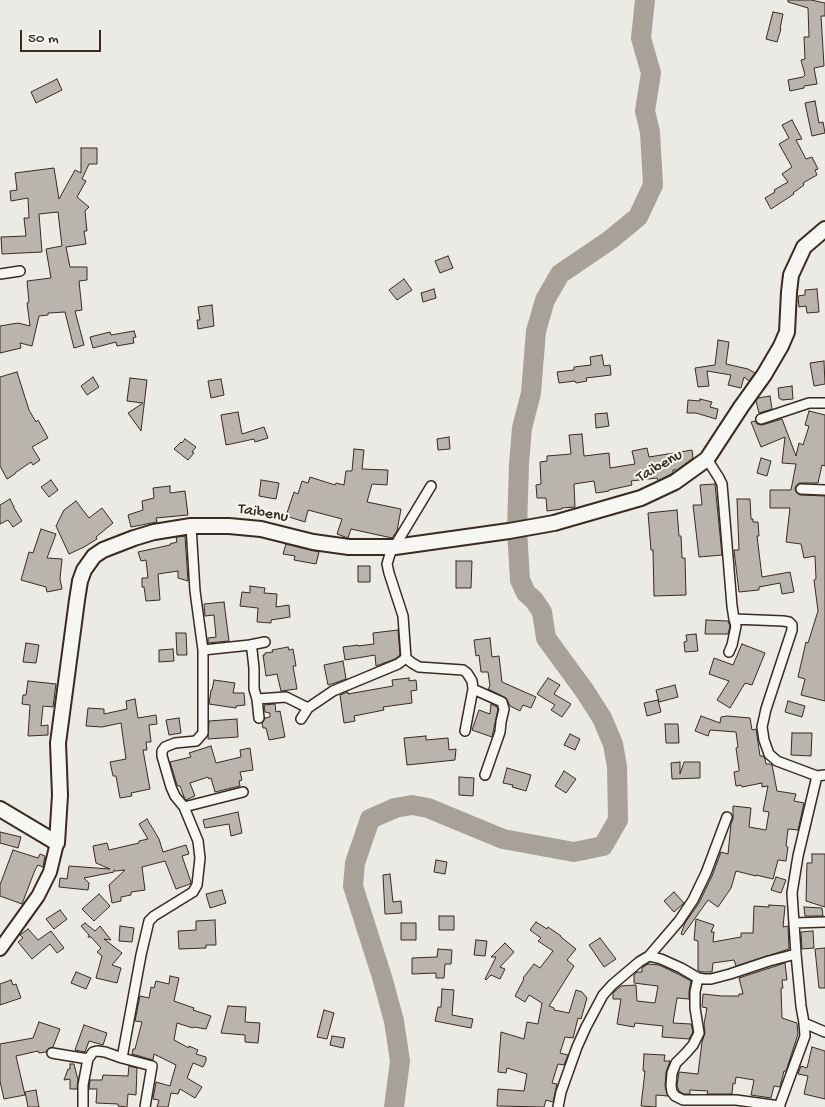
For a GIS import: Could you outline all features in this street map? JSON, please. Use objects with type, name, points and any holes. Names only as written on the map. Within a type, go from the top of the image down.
[{"type":"main road","name":"Taibenu","points":[[57,843],[60,795],[58,742],[80,581],[84,570],[94,556],[103,550],[134,538],[154,532],[192,526],[229,526],[261,529],[313,542],[349,547],[394,547],[509,531],[554,522],[641,498],[676,482],[707,459],[764,375],[781,346],[787,332],[791,275],[804,247],[825,229]]},
{"type":"main road","points":[[0,809],[57,843]]},
{"type":"street","points":[[0,274],[20,271]]},
{"type":"street","points":[[761,419],[809,403],[825,404]]},
{"type":"street","points":[[707,459],[722,484],[732,606],[736,626],[729,652]]},
{"type":"street","points":[[431,486],[394,547],[387,564],[388,573],[403,616],[406,658],[419,667],[463,670],[468,673],[472,681],[465,731]]},
{"type":"street","points":[[801,489],[825,490]]},
{"type":"street","points":[[122,1058],[149,921],[193,892],[197,885],[200,858],[198,841],[184,807],[171,787],[162,756],[162,751],[165,747],[196,741],[203,733],[203,650],[195,591],[192,526]]},
{"type":"street","points":[[698,978],[695,992],[695,1008],[699,1032],[692,1046],[676,1063],[672,1073],[672,1092],[683,1100],[736,1100],[779,1106],[805,1036],[796,954],[792,893],[798,856],[821,776],[777,761],[769,754],[764,740],[762,727],[766,709],[792,625],[783,620],[734,619]]},
{"type":"street","points":[[203,650],[265,642]]},
{"type":"street","points":[[252,645],[254,689],[259,718]]},
{"type":"street","points":[[301,719],[308,708],[333,691],[398,664],[406,658]]},
{"type":"street","points":[[472,689],[502,702],[504,709],[500,732],[485,775]]},
{"type":"street","points":[[256,699],[286,697],[308,708]]},
{"type":"street","points":[[184,807],[243,792]]},
{"type":"street","points":[[558,1107],[561,1092],[577,1047],[603,996],[612,985],[639,962],[650,956],[679,921],[693,900],[706,872],[727,817]]},
{"type":"street","points":[[0,949],[38,896],[50,872],[57,843]]},
{"type":"street","points":[[794,923],[825,922]]},
{"type":"street","points":[[650,956],[681,968],[698,978],[711,979],[796,954]]},
{"type":"street","points":[[804,1023],[825,1032]]},
{"type":"street","points":[[83,1107],[83,1085],[88,1059],[93,1052],[97,1051],[152,1066],[145,1107]]},
{"type":"street","points":[[52,1053],[88,1059]]},
{"type":"building","points":[[788,0],[811,0],[825,3],[825,16],[821,16],[824,66],[814,68],[817,84],[790,91],[788,80],[805,75],[801,60],[805,59],[804,37],[809,37],[808,8],[788,2]]},
{"type":"building","points":[[773,12],[783,14],[777,42],[766,39]]},
{"type":"building","points":[[57,79],[62,90],[36,103],[31,92]]},
{"type":"building","points":[[815,101],[819,123],[823,122],[825,133],[812,136],[805,103]]},
{"type":"building","points":[[792,120],[802,139],[796,140],[806,159],[812,157],[818,169],[815,170],[817,175],[803,183],[804,185],[794,194],[771,209],[765,198],[788,182],[782,174],[792,167],[779,144],[789,138],[782,125]]},
{"type":"building","points":[[81,148],[97,148],[97,164],[89,164],[82,179],[86,181],[77,197],[89,207],[85,211],[87,231],[84,231],[86,244],[66,247],[70,267],[87,267],[87,280],[79,281],[82,310],[75,311],[84,345],[74,348],[65,312],[48,313],[48,315],[39,316],[32,346],[20,343],[21,348],[0,353],[0,326],[18,323],[30,326],[27,281],[51,278],[46,249],[62,246],[58,212],[39,214],[42,252],[2,254],[1,237],[26,236],[24,218],[29,218],[28,198],[11,201],[10,191],[17,190],[15,173],[54,168],[59,199],[75,170],[81,173]]},
{"type":"building","points":[[448,256],[453,268],[440,273],[435,261]]},
{"type":"building","points":[[404,279],[412,290],[397,300],[389,290]]},
{"type":"building","points":[[434,289],[436,298],[423,302],[421,293]]},
{"type":"building","points":[[817,289],[819,312],[807,313],[806,306],[799,307],[798,296],[805,295],[805,290]]},
{"type":"building","points":[[212,305],[214,326],[198,329],[197,320],[200,320],[198,307]]},
{"type":"building","points":[[134,331],[136,337],[133,338],[134,343],[117,346],[116,342],[93,348],[90,337],[110,332],[111,335]]},
{"type":"building","points":[[718,340],[729,342],[726,364],[748,369],[755,373],[749,381],[744,377],[741,388],[728,385],[731,375],[707,371],[709,386],[698,387],[695,368],[715,365]]},
{"type":"building","points":[[602,355],[604,366],[610,365],[611,375],[586,378],[587,381],[576,383],[575,381],[559,383],[557,372],[591,365],[590,357]]},
{"type":"building","points":[[824,361],[825,384],[814,386],[810,363]]},
{"type":"building","points":[[17,372],[29,410],[36,422],[38,420],[48,438],[32,447],[40,460],[33,465],[31,462],[7,479],[0,466],[0,377]]},
{"type":"building","points":[[93,377],[99,387],[87,395],[81,386]]},
{"type":"building","points":[[130,378],[147,380],[141,431],[128,413],[143,403],[127,401]]},
{"type":"building","points":[[221,379],[224,395],[211,398],[208,381]]},
{"type":"building","points":[[792,386],[793,399],[782,400],[779,398],[778,388]]},
{"type":"building","points":[[770,396],[772,409],[759,413],[756,401],[758,398]]},
{"type":"building","points":[[700,399],[712,402],[710,407],[718,409],[716,419],[696,413],[687,413],[688,400],[700,401]]},
{"type":"building","points":[[809,411],[825,415],[825,466],[822,465],[818,483],[799,483],[795,489],[800,495],[825,496],[825,701],[801,695],[805,679],[798,677],[806,642],[808,643],[818,611],[814,580],[816,579],[815,556],[804,558],[801,544],[786,542],[790,508],[770,508],[770,490],[791,490],[796,464],[782,463],[785,437],[761,447],[751,422],[755,421],[757,424],[762,425],[782,419],[796,456],[799,443],[803,445],[809,426],[805,425]]},
{"type":"building","points":[[238,412],[242,434],[264,427],[268,438],[255,442],[254,439],[226,445],[221,415]]},
{"type":"building","points":[[607,413],[609,426],[596,428],[595,414]]},
{"type":"building","points":[[582,434],[584,456],[609,453],[610,468],[635,464],[632,451],[647,448],[649,457],[692,450],[693,458],[677,470],[673,470],[673,473],[658,481],[657,478],[631,481],[632,485],[596,493],[594,481],[574,484],[575,507],[547,511],[546,498],[537,498],[536,485],[541,484],[540,462],[547,461],[547,456],[571,454],[569,435]]},
{"type":"building","points":[[449,437],[450,449],[438,450],[437,439]]},
{"type":"building","points":[[185,439],[196,447],[188,460],[174,449]]},
{"type":"building","points":[[354,449],[364,450],[362,469],[388,470],[387,485],[372,484],[367,502],[401,509],[397,531],[392,538],[351,529],[348,538],[337,534],[342,519],[308,510],[305,522],[286,516],[294,492],[298,494],[302,481],[308,483],[310,477],[335,485],[336,483],[344,485],[346,471],[352,471]]},
{"type":"building","points":[[761,458],[771,461],[767,476],[757,473]]},
{"type":"building","points":[[51,480],[58,490],[49,497],[41,487]]},
{"type":"building","points":[[261,480],[279,483],[276,499],[259,496]]},
{"type":"building","points":[[715,484],[722,555],[699,557],[693,505],[702,505],[700,485]]},
{"type":"building","points":[[170,486],[170,493],[185,491],[188,515],[156,518],[157,522],[131,527],[128,515],[143,510],[142,501],[154,498],[153,488]]},
{"type":"building","points":[[10,499],[22,521],[13,527],[8,520],[0,524],[0,505]]},
{"type":"building","points":[[737,499],[750,499],[751,519],[753,519],[753,522],[758,522],[759,536],[757,536],[762,577],[790,572],[794,592],[782,594],[780,583],[759,587],[759,590],[739,592],[734,550],[739,550]]},
{"type":"building","points":[[76,501],[89,518],[102,508],[113,523],[96,537],[97,539],[69,554],[56,526],[64,510]]},
{"type":"building","points":[[677,510],[682,558],[685,558],[686,595],[654,596],[653,550],[651,550],[648,513]]},
{"type":"building","points":[[41,529],[56,534],[47,558],[62,559],[60,579],[62,589],[47,592],[46,587],[21,580],[29,552],[33,553]]},
{"type":"building","points":[[185,536],[188,581],[178,578],[178,571],[158,574],[160,600],[146,601],[144,587],[142,587],[142,578],[148,578],[146,560],[141,561],[138,552],[170,545],[177,542],[176,537]]},
{"type":"building","points":[[286,544],[319,552],[316,564],[294,560],[295,556],[283,554]]},
{"type":"building","points":[[456,561],[472,561],[471,588],[456,588]]},
{"type":"building","points":[[358,566],[370,566],[370,582],[358,582]]},
{"type":"building","points":[[250,586],[265,588],[264,593],[277,594],[276,607],[289,605],[290,617],[271,620],[271,623],[257,622],[258,608],[240,606],[242,592],[250,593]]},
{"type":"building","points":[[224,602],[229,641],[208,643],[208,638],[216,637],[214,615],[205,616],[204,604]]},
{"type":"building","points":[[706,620],[728,621],[730,626],[728,634],[705,634]]},
{"type":"building","points":[[398,630],[400,655],[395,659],[376,666],[375,655],[345,660],[343,647],[374,644],[373,633]]},
{"type":"building","points":[[176,633],[186,633],[187,655],[177,655]]},
{"type":"building","points":[[696,634],[698,651],[685,652],[684,642],[687,641],[686,635]]},
{"type":"building","points":[[490,638],[492,657],[499,656],[502,682],[536,697],[531,708],[523,705],[520,711],[510,706],[506,698],[488,689],[490,686],[488,672],[481,672],[479,655],[476,656],[474,640]]},
{"type":"building","points":[[26,643],[39,645],[36,663],[23,662]]},
{"type":"building","points":[[742,644],[765,653],[752,685],[745,683],[730,708],[717,700],[729,681],[709,674],[714,658],[733,665]]},
{"type":"building","points":[[288,647],[289,650],[293,649],[296,666],[293,666],[297,689],[281,691],[277,674],[266,676],[263,655],[273,652],[272,650]]},
{"type":"building","points":[[173,649],[174,661],[159,662],[159,650]]},
{"type":"building","points":[[343,661],[346,679],[328,685],[324,665]]},
{"type":"building","points":[[409,678],[409,681],[416,680],[417,690],[411,691],[412,703],[383,707],[384,710],[354,716],[355,721],[344,723],[340,695],[348,692],[348,694],[393,686],[392,680]]},
{"type":"building","points":[[548,678],[560,685],[554,694],[571,704],[562,717],[551,710],[555,705],[537,694]]},
{"type":"building","points":[[214,680],[235,683],[233,693],[244,693],[245,705],[236,706],[236,708],[209,704]]},
{"type":"building","points":[[28,681],[56,684],[53,707],[43,706],[41,726],[48,725],[48,735],[28,736],[30,705],[22,704],[23,695],[26,695]]},
{"type":"building","points":[[675,685],[678,697],[659,702],[656,690]]},
{"type":"building","points":[[135,699],[138,718],[156,715],[157,724],[149,725],[151,742],[146,742],[147,750],[143,750],[150,789],[131,793],[132,796],[120,798],[116,776],[113,776],[110,762],[126,759],[121,723],[102,727],[86,726],[88,708],[104,709],[104,714],[127,709],[126,701]]},
{"type":"building","points":[[658,700],[661,712],[647,716],[644,703]]},
{"type":"building","points":[[788,701],[805,706],[802,717],[785,712]]},
{"type":"building","points":[[275,704],[276,712],[280,711],[285,737],[269,740],[266,728],[263,728],[262,723],[265,718],[270,717],[270,713],[265,712],[264,705]]},
{"type":"building","points":[[491,704],[498,709],[492,737],[472,730],[479,710],[490,714]]},
{"type":"building","points":[[701,716],[720,723],[721,717],[727,716],[750,718],[752,730],[756,729],[760,756],[763,756],[766,764],[772,765],[777,791],[796,794],[794,801],[804,803],[798,830],[788,829],[786,861],[778,860],[773,879],[736,871],[731,888],[718,907],[708,900],[683,935],[681,934],[685,923],[699,903],[721,852],[728,854],[733,806],[751,808],[749,827],[766,830],[769,812],[763,811],[768,786],[762,787],[762,783],[742,787],[741,785],[736,786],[734,772],[739,771],[739,769],[736,732],[710,730],[708,736],[695,731]]},
{"type":"building","points":[[179,718],[181,733],[169,735],[166,720]]},
{"type":"building","points":[[237,719],[238,737],[208,739],[209,721]]},
{"type":"building","points":[[665,724],[678,724],[679,743],[666,743]]},
{"type":"building","points":[[792,733],[812,733],[811,756],[791,755]]},
{"type":"building","points":[[570,734],[580,739],[575,750],[564,745]]},
{"type":"building","points":[[426,736],[426,740],[448,738],[449,750],[456,749],[455,760],[407,765],[404,738]]},
{"type":"building","points":[[211,746],[216,763],[241,757],[240,750],[250,748],[253,770],[240,772],[242,780],[239,781],[240,786],[215,792],[211,778],[209,779],[208,777],[190,783],[195,796],[186,800],[180,786],[177,785],[170,762],[191,757],[189,753]]},
{"type":"building","points":[[680,762],[680,774],[684,762],[700,762],[700,778],[672,779],[671,763]]},
{"type":"building","points":[[507,768],[531,775],[526,791],[503,783]]},
{"type":"building","points":[[564,771],[576,779],[566,793],[555,786]]},
{"type":"building","points":[[459,777],[474,778],[473,796],[459,795]]},
{"type":"building","points":[[238,812],[242,833],[231,836],[229,824],[205,828],[203,820]]},
{"type":"building","points":[[147,819],[159,839],[163,852],[186,845],[189,854],[182,856],[191,882],[190,884],[176,889],[165,861],[142,867],[145,890],[131,892],[131,895],[121,897],[121,901],[112,903],[109,885],[125,870],[114,870],[114,872],[84,878],[89,883],[88,890],[59,887],[60,878],[67,879],[69,866],[110,869],[96,863],[93,846],[107,843],[109,850],[148,839],[139,824]]},
{"type":"building","points":[[0,832],[21,837],[18,848],[0,843]]},
{"type":"building","points":[[13,850],[38,858],[40,854],[45,856],[43,867],[38,865],[35,870],[22,904],[0,896],[0,885]]},
{"type":"building","points":[[812,854],[825,854],[825,907],[806,901],[807,863],[812,863]]},
{"type":"building","points":[[436,860],[447,862],[445,874],[434,872]]},
{"type":"building","points":[[390,874],[393,902],[401,901],[402,913],[385,914],[383,875]]},
{"type":"building","points":[[776,877],[786,880],[781,893],[771,890]]},
{"type":"building","points":[[222,890],[226,903],[210,908],[206,894]]},
{"type":"building","points":[[674,892],[684,903],[674,912],[664,901]]},
{"type":"building","points":[[99,894],[110,906],[94,921],[82,909]]},
{"type":"building","points":[[769,905],[785,906],[783,927],[788,926],[789,949],[736,966],[734,960],[713,963],[712,972],[701,972],[698,970],[698,941],[694,940],[696,919],[714,925],[711,932],[714,932],[713,942],[741,937],[741,933],[753,933],[754,906],[769,907]]},
{"type":"building","points":[[804,907],[822,908],[823,916],[805,916]]},
{"type":"building","points":[[60,910],[67,919],[54,929],[46,919]]},
{"type":"building","points":[[439,916],[454,916],[454,930],[439,930]]},
{"type":"building","points":[[215,920],[216,945],[206,945],[206,948],[179,949],[178,931],[196,930],[196,921]]},
{"type":"building","points":[[536,922],[547,929],[548,927],[576,949],[567,960],[574,966],[549,1006],[554,1008],[554,1010],[569,1013],[576,990],[582,992],[587,998],[581,1019],[578,1018],[573,1038],[565,1037],[560,1053],[568,1055],[564,1065],[558,1064],[552,1083],[557,1084],[553,1102],[546,1100],[544,1107],[497,1106],[498,1089],[524,1091],[527,1074],[507,1068],[506,1073],[498,1072],[501,1032],[524,1039],[527,1022],[538,1024],[542,1003],[529,995],[525,1002],[515,996],[523,978],[534,964],[540,968],[553,951],[538,941],[541,938],[530,930]]},
{"type":"building","points":[[85,923],[95,931],[100,926],[111,940],[104,939],[122,953],[112,965],[121,968],[117,983],[96,978],[102,956],[97,952],[101,948],[91,937],[88,937],[89,935],[81,926]]},
{"type":"building","points":[[401,923],[416,923],[416,940],[401,940]]},
{"type":"building","points":[[120,926],[134,928],[132,942],[119,941]]},
{"type":"building","points":[[28,929],[38,940],[51,931],[64,948],[57,953],[50,944],[32,959],[18,942],[23,938],[20,935]]},
{"type":"building","points":[[813,931],[814,948],[802,949],[801,932]]},
{"type":"building","points":[[600,938],[616,959],[604,967],[589,945]]},
{"type":"building","points":[[476,940],[487,941],[485,956],[474,955]]},
{"type":"building","points":[[505,943],[514,952],[500,967],[505,969],[500,979],[491,975],[486,980],[496,957],[491,957]]},
{"type":"building","points":[[825,948],[825,988],[819,988],[815,949]]},
{"type":"building","points":[[438,949],[452,950],[451,964],[445,964],[444,978],[436,978],[436,973],[412,974],[412,958],[437,957]]},
{"type":"building","points":[[785,963],[787,980],[782,980],[782,1018],[797,1023],[798,1034],[780,1087],[774,1086],[771,1098],[751,1095],[754,1080],[736,1077],[735,1084],[733,1083],[732,1094],[707,1094],[708,1091],[690,1090],[690,1094],[684,1094],[679,1091],[677,1086],[679,1072],[698,1074],[707,1008],[702,1007],[703,994],[739,996],[739,994],[743,994],[739,978]]},
{"type":"building","points":[[648,964],[659,965],[691,981],[689,999],[677,998],[673,1023],[691,1024],[693,1032],[689,1039],[662,1037],[663,1026],[635,1023],[634,1027],[617,1024],[621,999],[613,999],[613,993],[621,986],[636,985],[637,1001],[655,1003],[658,986],[634,983],[634,975],[637,972],[642,972],[642,968]]},
{"type":"building","points":[[76,972],[91,978],[86,989],[71,983]]},
{"type":"building","points":[[170,976],[179,978],[174,1001],[211,1016],[206,1029],[193,1028],[177,1023],[174,1040],[189,1048],[189,1046],[198,1050],[196,1054],[206,1057],[203,1067],[193,1063],[187,1078],[202,1087],[195,1098],[180,1089],[178,1094],[171,1093],[168,1107],[157,1107],[159,1100],[153,1099],[156,1082],[170,1086],[176,1065],[154,1054],[153,1060],[132,1054],[142,1022],[135,1021],[140,996],[149,998],[151,987],[154,988],[156,981],[169,984]]},
{"type":"building","points":[[11,980],[13,985],[16,984],[21,998],[0,1005],[0,984]]},
{"type":"building","points":[[442,989],[454,990],[452,1015],[473,1019],[471,1028],[435,1021],[438,1007],[441,1007]]},
{"type":"building","points":[[228,1006],[246,1007],[245,1022],[260,1023],[258,1043],[245,1042],[245,1035],[221,1033]]},
{"type":"building","points":[[324,1010],[334,1013],[327,1039],[317,1037]]},
{"type":"building","points":[[39,1022],[60,1029],[53,1047],[46,1052],[39,1053],[38,1051],[16,1056],[25,1095],[4,1099],[0,1081],[0,1044],[33,1038]]},
{"type":"building","points":[[84,1025],[107,1033],[103,1045],[89,1041],[85,1052],[75,1050]]},
{"type":"building","points":[[332,1036],[345,1038],[343,1048],[330,1045]]},
{"type":"building","points":[[812,1047],[825,1051],[825,1099],[804,1094],[808,1076],[798,1074],[801,1066],[807,1068]]},
{"type":"building","points":[[644,1054],[665,1055],[664,1061],[670,1061],[666,1072],[665,1086],[668,1096],[656,1095],[656,1107],[641,1106],[645,1071],[643,1071]]},
{"type":"building","points":[[70,1064],[74,1064],[78,1080],[77,1089],[70,1089],[70,1079],[64,1080],[68,1069],[70,1069]]},
{"type":"building","points":[[129,1066],[137,1068],[136,1095],[128,1094],[127,1107],[118,1106],[118,1104],[96,1103],[97,1089],[89,1089],[90,1080],[102,1080],[103,1075],[128,1076]]},
{"type":"building","points":[[36,1090],[39,1107],[28,1107],[25,1092]]},
{"type":"waterway","points":[[394,1107],[400,1061],[394,1021],[353,886],[355,863],[370,819],[395,808],[412,805],[428,808],[503,839],[574,852],[603,846],[618,820],[617,767],[613,744],[602,718],[546,638],[542,612],[534,600],[526,593],[520,580],[517,530],[519,464],[522,428],[531,393],[536,331],[545,300],[560,274],[610,240],[638,217],[653,185],[650,132],[645,111],[651,73],[641,38],[645,0]]}]
